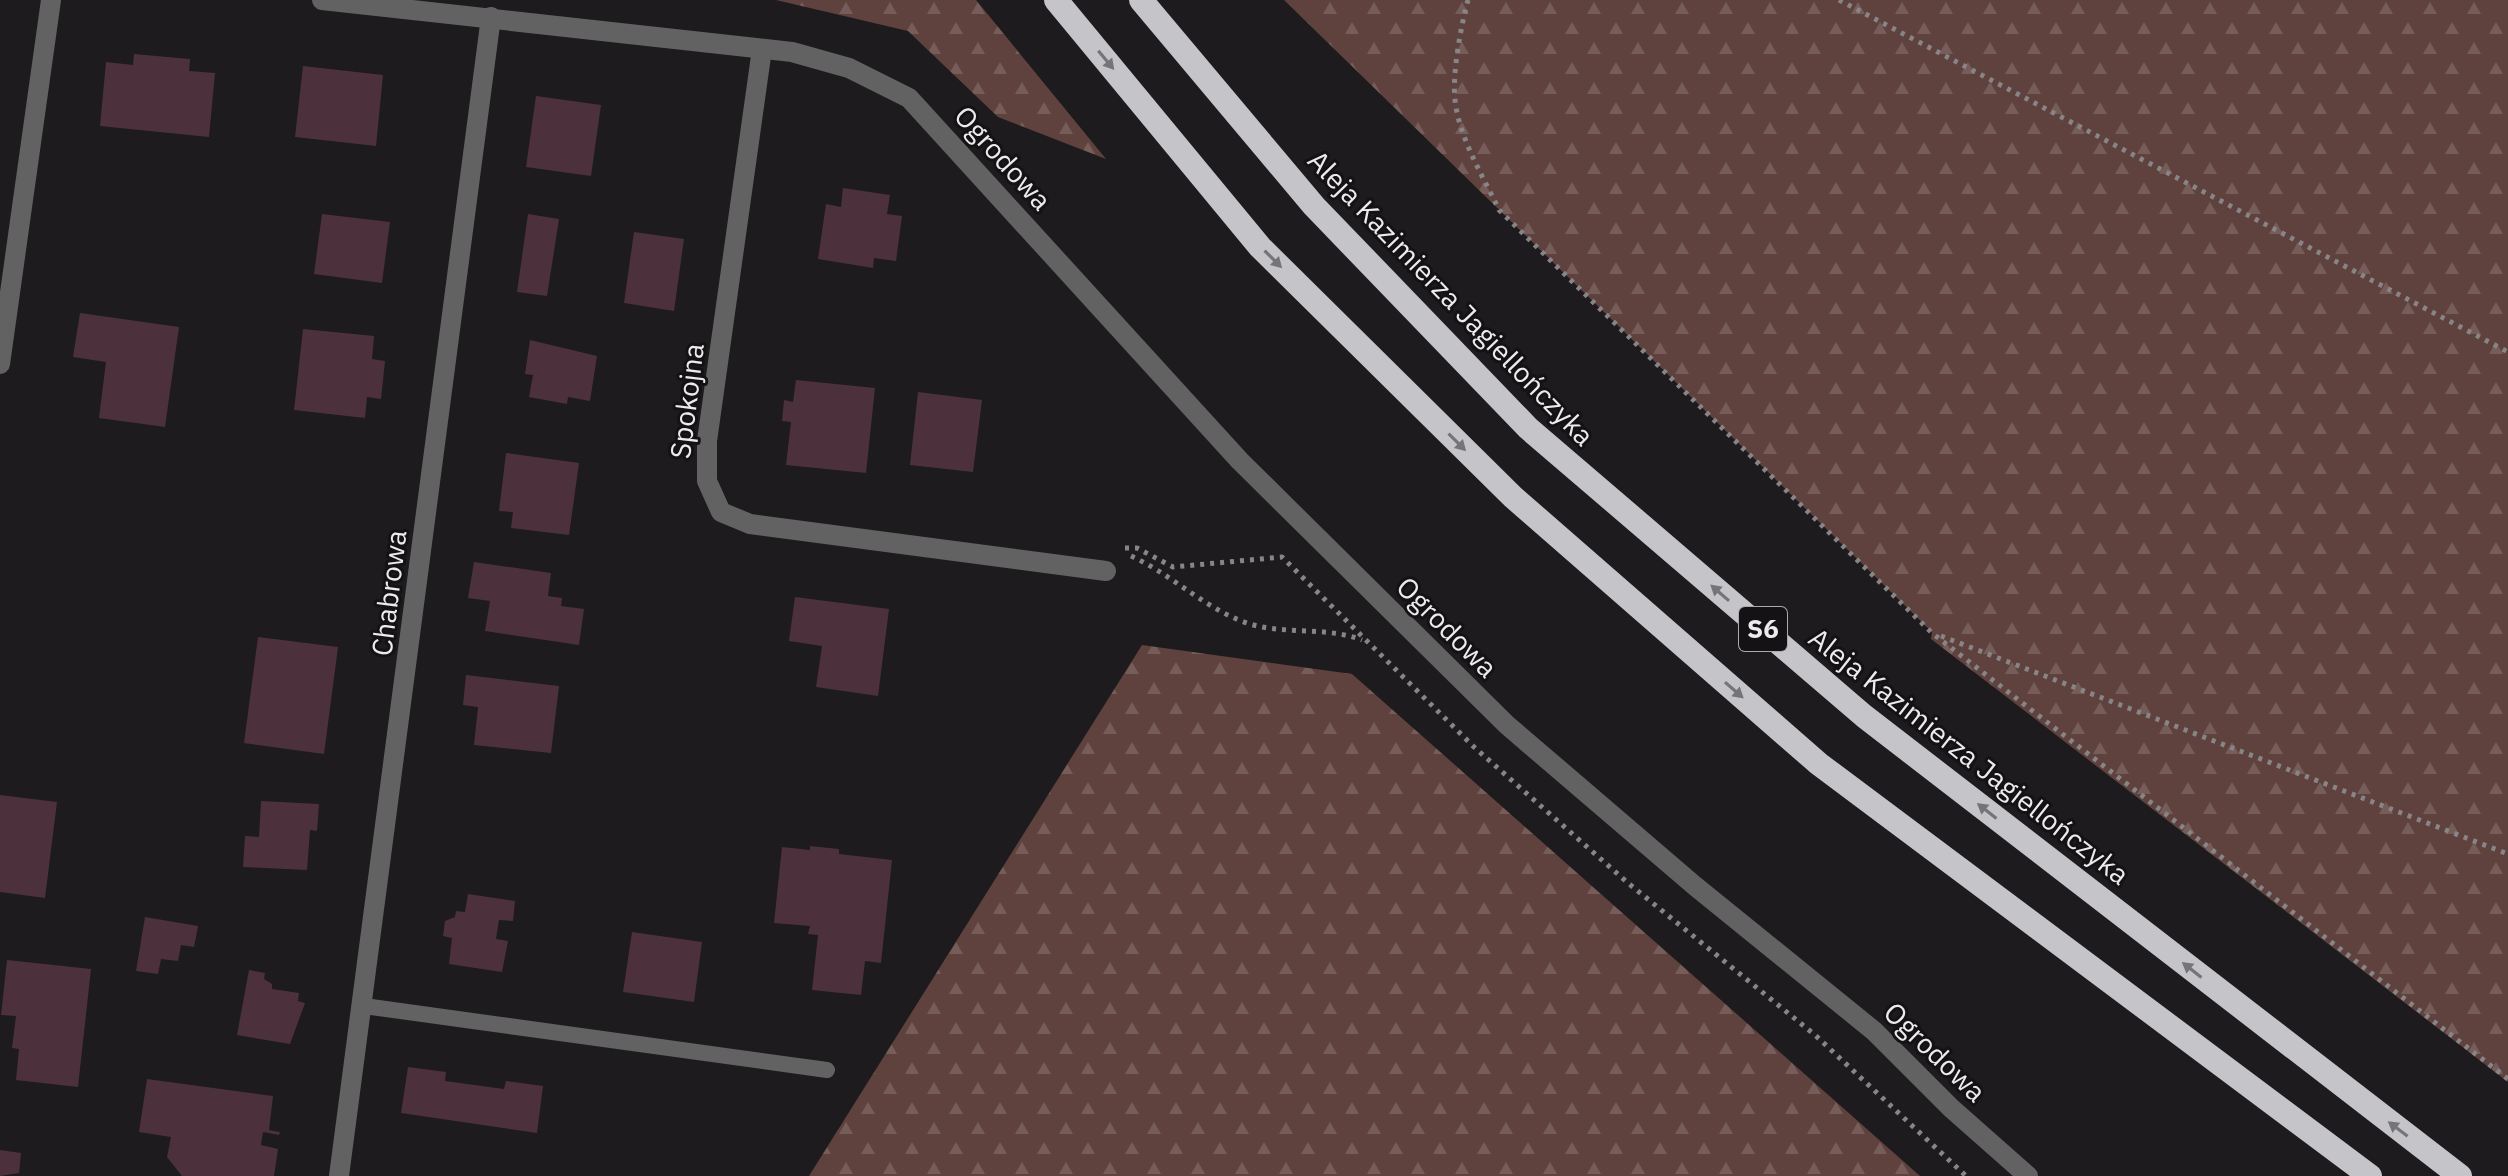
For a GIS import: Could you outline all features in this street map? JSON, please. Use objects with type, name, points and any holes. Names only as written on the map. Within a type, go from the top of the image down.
[{"type":"highway","name":"S6","points":[[1056,0],[1260,247],[1513,497],[1819,764],[2370,1176]]},
{"type":"highway","name":"Aleja Kazimierza Jagiellończyka","points":[[1141,0],[1314,206],[1528,428],[1864,716],[2460,1176]]},
{"type":"street","points":[[0,364],[51,0]]},
{"type":"street","points":[[322,0],[762,49]]},
{"type":"street","name":"Chabrowa","points":[[339,1176],[364,1006],[491,17]]},
{"type":"street","name":"Ogrodowa","points":[[762,49],[821,59],[869,76],[893,88],[922,110],[1240,461],[1507,725],[1695,886],[1874,1031],[1951,1108],[2028,1176]]},
{"type":"street","name":"Spokojna","points":[[762,49],[707,441],[707,481],[721,512],[750,524],[1106,571]]},
{"type":"lane","points":[[364,1006],[827,1070]]},
{"type":"path","points":[[1468,0],[1462,20],[1455,99],[1469,149],[1499,210],[1932,633],[2508,1079]]},
{"type":"path","points":[[1839,0],[2508,352]]},
{"type":"path","points":[[1137,548],[1173,567],[1282,557],[1356,629],[1362,640],[1474,747],[1628,883],[1815,1035],[1966,1176]]},
{"type":"path","points":[[1112,549],[1137,558],[1234,618],[1263,627],[1330,631],[1362,640]]},
{"type":"path","points":[[1932,633],[2508,854]]},
{"type":"green space","points":[[776,0],[976,0],[1106,159],[998,117],[908,31]]},
{"type":"green space","points":[[1284,0],[2508,0],[2508,1082],[1931,639],[1932,632]]},
{"type":"green space","points":[[1142,645],[1352,674],[1920,1176],[809,1176]]},
{"type":"building","points":[[134,54],[190,59],[189,71],[215,73],[209,137],[100,126],[106,62],[133,65]]},
{"type":"building","points":[[303,66],[383,75],[376,146],[295,137]]},
{"type":"building","points":[[536,96],[601,105],[591,176],[526,167]]},
{"type":"building","points":[[843,188],[890,195],[887,214],[902,216],[896,261],[874,258],[873,268],[818,259],[826,204],[841,207]]},
{"type":"building","points":[[322,214],[390,222],[382,283],[314,274]]},
{"type":"building","points":[[528,214],[559,219],[547,296],[517,292]]},
{"type":"building","points":[[634,232],[684,239],[674,311],[624,303]]},
{"type":"building","points":[[80,313],[179,327],[165,427],[99,418],[106,362],[73,357]]},
{"type":"building","points":[[303,329],[374,336],[372,359],[385,361],[381,399],[367,397],[365,418],[294,410]]},
{"type":"building","points":[[530,340],[597,356],[590,401],[568,397],[567,404],[529,397],[533,375],[525,374]]},
{"type":"building","points":[[796,380],[875,388],[866,473],[786,465],[791,422],[782,421],[784,400],[793,402]]},
{"type":"building","points":[[918,392],[982,400],[973,472],[910,465]]},
{"type":"building","points":[[506,453],[579,463],[569,535],[511,528],[513,512],[499,511]]},
{"type":"building","points":[[474,562],[551,573],[548,596],[562,598],[561,606],[584,609],[579,645],[485,631],[490,601],[468,598]]},
{"type":"building","points":[[795,597],[889,609],[878,696],[816,687],[822,646],[789,641]]},
{"type":"building","points":[[258,637],[338,647],[324,754],[244,743]]},
{"type":"building","points":[[466,675],[559,686],[551,753],[474,745],[478,707],[463,705]]},
{"type":"building","points":[[0,795],[57,802],[45,898],[0,892]]},
{"type":"building","points":[[261,801],[319,804],[317,831],[310,830],[307,870],[243,867],[245,836],[259,837]]},
{"type":"building","points":[[810,846],[839,849],[839,854],[892,860],[881,963],[865,961],[861,995],[812,990],[818,935],[808,934],[810,926],[774,923],[782,847],[810,850]]},
{"type":"building","points":[[468,894],[515,901],[513,921],[499,920],[496,939],[508,941],[502,972],[449,964],[452,938],[443,936],[445,921],[455,917],[456,911],[465,912]]},
{"type":"building","points":[[145,917],[198,926],[194,947],[181,945],[178,961],[161,959],[158,974],[136,971]]},
{"type":"building","points":[[632,932],[702,942],[694,1002],[623,992]]},
{"type":"building","points":[[7,960],[91,969],[78,1087],[16,1080],[19,1049],[12,1048],[16,1016],[1,1015]]},
{"type":"building","points":[[249,970],[265,973],[264,979],[272,984],[272,989],[299,993],[298,1001],[305,1003],[290,1044],[237,1035]]},
{"type":"building","points":[[408,1067],[446,1072],[445,1081],[504,1089],[506,1081],[543,1086],[537,1133],[401,1113]]},
{"type":"building","points":[[147,1079],[273,1096],[269,1130],[280,1132],[279,1135],[263,1132],[261,1145],[278,1149],[274,1176],[182,1176],[167,1157],[171,1137],[139,1132]]},
{"type":"building","points":[[0,1150],[21,1153],[19,1173],[0,1176]]}]
